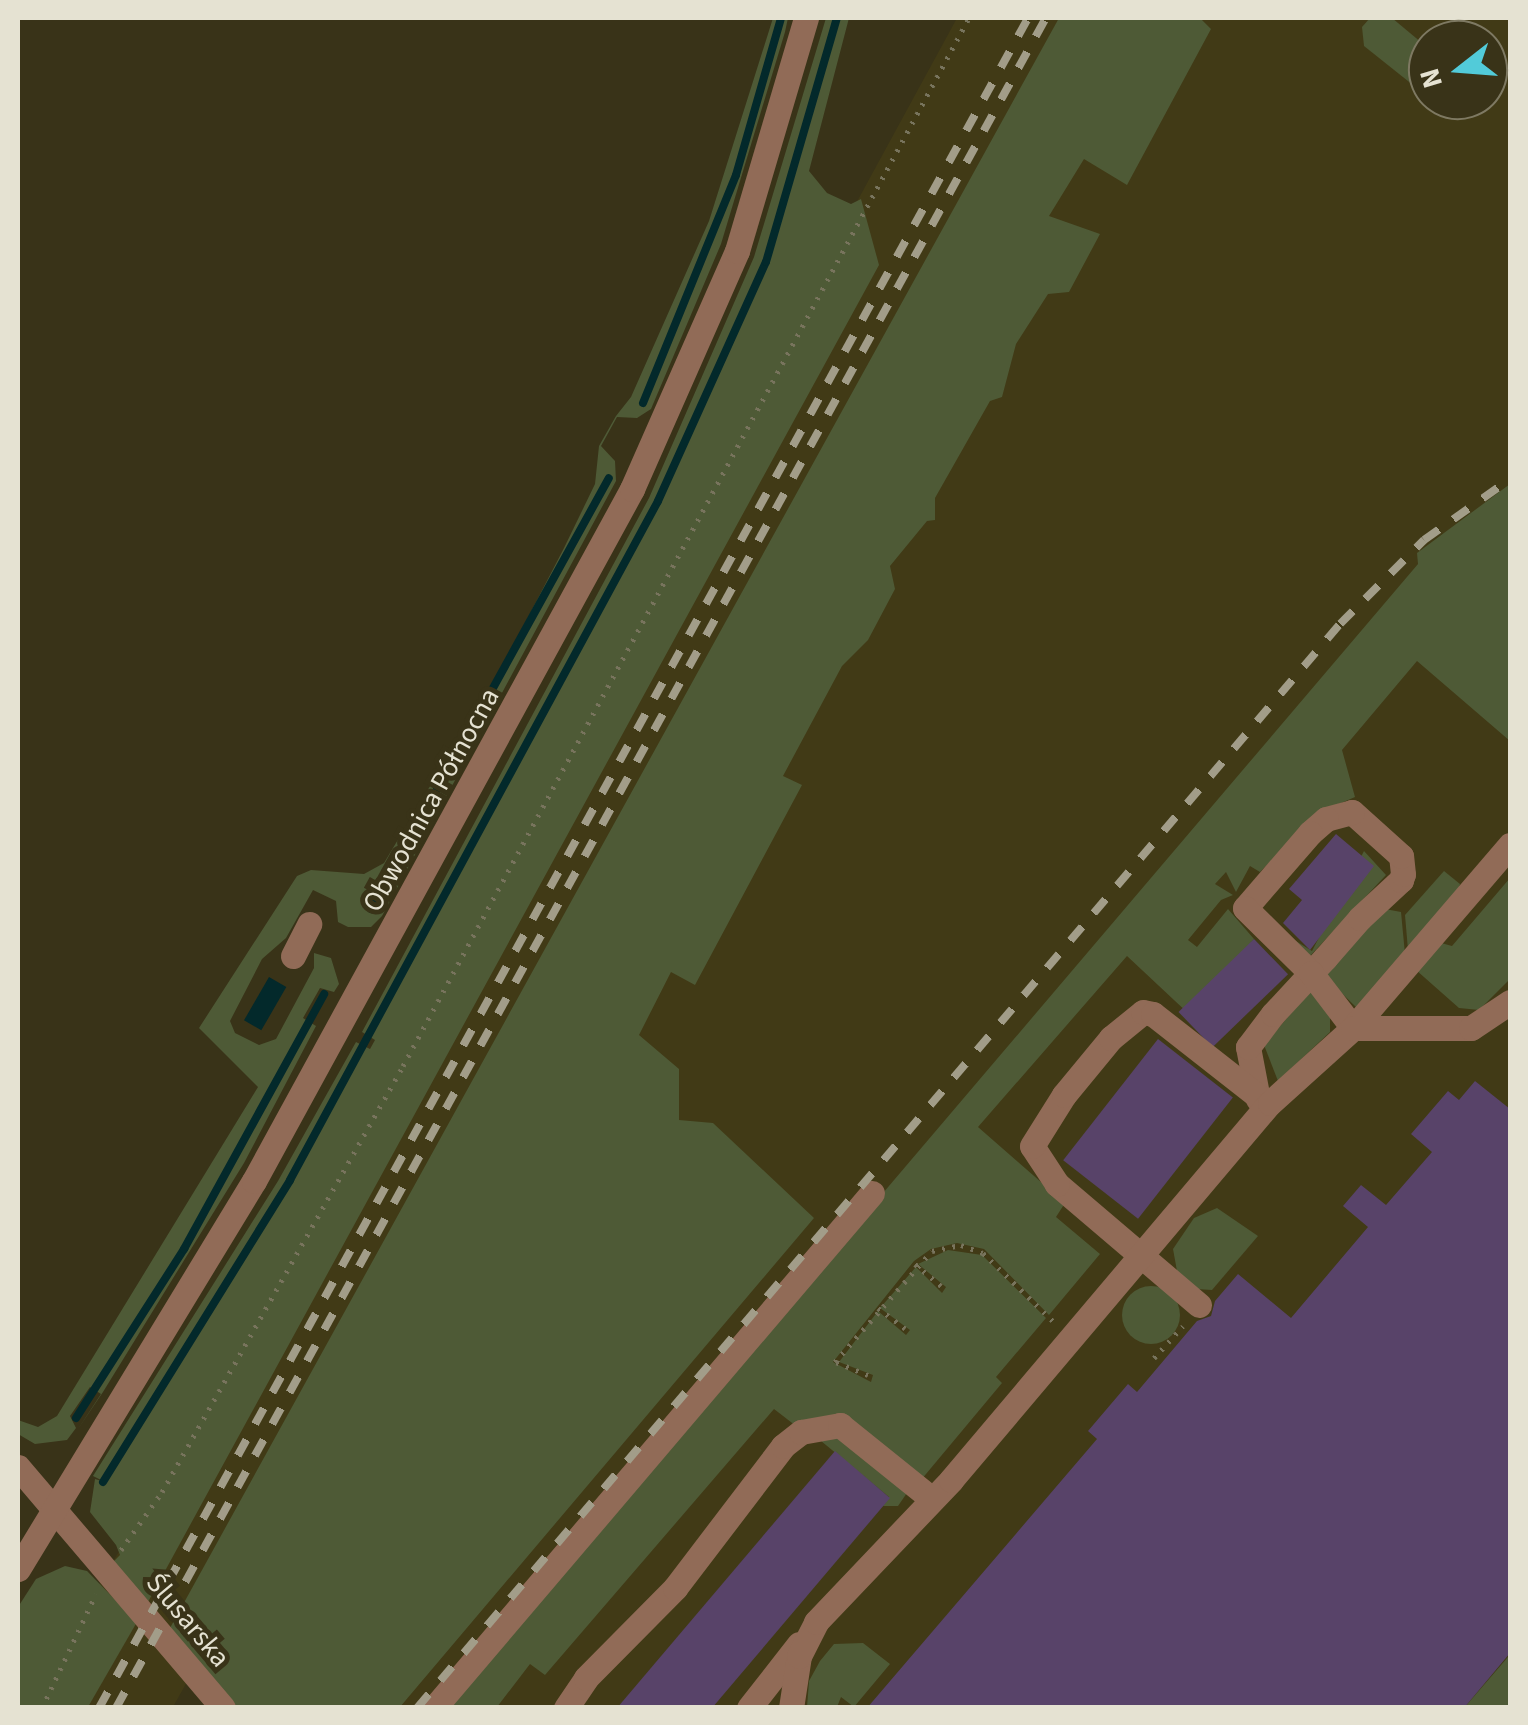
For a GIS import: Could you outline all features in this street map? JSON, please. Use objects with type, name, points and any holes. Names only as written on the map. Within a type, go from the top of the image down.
[{"type":"street","name":"Obwodnica Północna","points":[[18,1570],[254,1181],[632,489],[736,251],[806,18]]},
{"type":"street","points":[[1264,1101],[1248,1047],[1311,973],[1403,874],[1401,856],[1352,812],[1326,819],[1310,832],[1244,908],[1311,973],[1353,1028]]},
{"type":"street","points":[[750,1708],[816,1622],[932,1498],[1142,1258],[1264,1101],[1353,1028],[1510,845]]},
{"type":"street","points":[[293,956],[309,924]]},
{"type":"street","points":[[1353,1028],[1471,1028],[1510,1002]]},
{"type":"street","points":[[1199,1305],[1036,1160],[1032,1146],[1064,1094],[1111,1038],[1142,1012],[1154,1014],[1264,1101]]},
{"type":"street","points":[[434,1708],[872,1194]]},
{"type":"street","points":[[566,1708],[586,1678],[675,1588],[783,1446],[801,1432],[840,1424],[932,1498]]},
{"type":"street","name":"Ślusarska","points":[[18,1467],[222,1708]]},
{"type":"street","points":[[791,1708],[798,1656],[816,1622]]},
{"type":"path","points":[[42,1708],[108,1571],[162,1492],[403,1066],[969,18]]},
{"type":"path","points":[[868,1375],[836,1362],[914,1264],[932,1251],[976,1249],[1073,1338]]},
{"type":"path","points":[[914,1264],[941,1286]]},
{"type":"path","points":[[878,1308],[904,1328]]},
{"type":"shaded area","points":[[957,18],[1510,18],[1510,1707],[256,1708],[206,1648],[173,1707],[24,1708],[143,1512]]},
{"type":"green space","points":[[773,18],[788,18],[721,244],[651,409],[637,418],[617,417],[601,446],[615,461],[616,481],[382,916],[371,927],[348,927],[338,922],[336,901],[313,890],[286,938],[262,959],[230,1021],[235,1033],[259,1045],[276,1039],[314,968],[314,953],[331,958],[339,984],[334,992],[320,988],[303,1018],[316,1026],[244,1163],[103,1392],[78,1429],[101,1394],[90,1387],[70,1416],[76,1428],[67,1440],[35,1444],[18,1434],[18,1420],[38,1427],[57,1416],[258,1087],[199,1028],[297,876],[311,870],[364,874],[384,863],[508,656],[564,548],[595,484],[599,446],[616,416],[631,397],[709,221]]},
{"type":"green space","points":[[826,18],[849,18],[809,171],[827,193],[851,204],[861,199],[879,265],[148,1602],[113,1562],[120,1555],[116,1545],[90,1512],[95,1479],[105,1482],[93,1476],[278,1181],[356,1042],[370,1049],[375,1040],[362,1032],[649,498],[754,257]]},
{"type":"green space","points":[[1059,18],[1200,18],[1211,29],[1127,185],[1084,159],[1049,216],[1100,234],[1069,292],[1048,294],[1016,344],[1002,397],[990,401],[935,498],[935,520],[927,521],[890,566],[895,589],[868,640],[842,666],[783,776],[802,785],[695,985],[671,972],[639,1035],[679,1069],[679,1120],[713,1123],[814,1218],[400,1707],[237,1707],[170,1628]]},
{"type":"green space","points":[[1370,18],[1392,18],[1408,31],[1408,81],[1364,46],[1362,27]]},
{"type":"green space","points":[[1510,484],[1510,741],[1417,661],[1342,750],[1355,797],[1318,813],[1260,872],[1250,866],[1236,892],[1226,872],[1215,884],[1233,895],[1221,900],[1188,940],[1197,947],[1228,909],[1254,939],[1190,1015],[1127,956],[978,1127],[1065,1203],[1056,1217],[1100,1254],[1049,1315],[984,1249],[957,1243],[931,1249],[914,1261],[833,1362],[871,1382],[873,1375],[839,1362],[878,1311],[906,1335],[910,1330],[880,1308],[916,1267],[942,1293],[946,1287],[918,1264],[948,1250],[982,1255],[1046,1318],[996,1377],[1002,1383],[921,1480],[855,1428],[796,1426],[774,1409],[545,1675],[530,1664],[497,1707],[445,1708],[1418,564],[1417,553]]},
{"type":"green space","points":[[1364,851],[1386,875],[1310,956],[1283,933],[1312,951]]},
{"type":"green space","points":[[1444,871],[1460,884],[1457,895],[1408,950],[1405,915]]},
{"type":"green space","points":[[1510,878],[1510,979],[1479,1010],[1459,1008],[1416,970],[1434,941],[1452,946]]},
{"type":"green space","points":[[1385,909],[1401,912],[1405,954],[1356,1007],[1325,977],[1326,968]]},
{"type":"green space","points":[[1310,991],[1330,1017],[1330,1032],[1278,1081],[1264,1045]]},
{"type":"green space","points":[[1217,1208],[1258,1236],[1212,1290],[1197,1289],[1177,1271],[1173,1249],[1194,1218]]},
{"type":"green space","points":[[1151,1286],[1171,1295],[1180,1315],[1171,1335],[1151,1344],[1131,1335],[1122,1315],[1131,1295]]},
{"type":"green space","points":[[831,1430],[909,1490],[898,1506],[883,1506],[889,1497],[815,1436]]},
{"type":"green space","points":[[65,1566],[87,1571],[137,1622],[88,1707],[18,1708],[18,1607],[36,1579]]},
{"type":"green space","points":[[863,1643],[890,1664],[854,1707],[841,1697],[837,1707],[807,1707],[809,1681],[834,1644]]},
{"type":"green space","points":[[1508,1657],[1510,1707],[1464,1708]]},
{"type":"water","points":[[269,977],[286,987],[261,1030],[244,1020]]},
{"type":"building","points":[[1336,834],[1374,866],[1310,950],[1283,923],[1302,900],[1289,889]]},
{"type":"building","points":[[1254,939],[1288,974],[1213,1047],[1178,1012]]},
{"type":"building","points":[[1158,1039],[1233,1097],[1138,1219],[1063,1160]]},
{"type":"building","points":[[1475,1081],[1510,1109],[1510,1653],[1464,1708],[867,1708],[1097,1439],[1088,1431],[1128,1384],[1137,1392],[1197,1321],[1211,1316],[1215,1301],[1238,1274],[1291,1318],[1368,1227],[1343,1206],[1361,1185],[1386,1205],[1432,1152],[1411,1134],[1448,1091],[1459,1100]]},
{"type":"building","points":[[835,1451],[890,1498],[712,1708],[617,1708]]},
{"type":"waterway","points":[[643,403],[736,175],[781,18]]},
{"type":"waterway","points":[[103,1482],[290,1180],[658,501],[766,262],[837,18]]},
{"type":"waterway","points":[[371,909],[609,478]]},
{"type":"waterway","points":[[76,1418],[184,1249],[324,994]]},
{"type":"railway","points":[[99,1708],[1028,18]]},
{"type":"railway","points":[[116,1708],[1046,18]]},
{"type":"railway","points":[[417,1708],[1340,624],[1424,540],[1510,479]]}]
